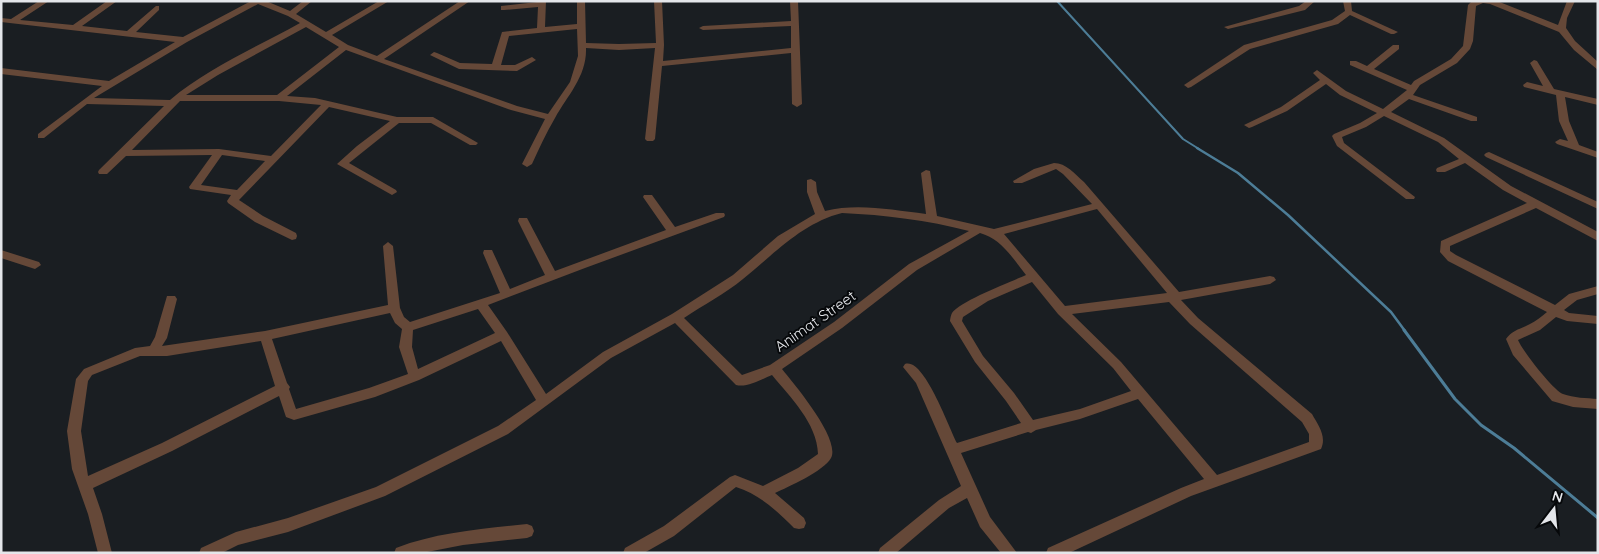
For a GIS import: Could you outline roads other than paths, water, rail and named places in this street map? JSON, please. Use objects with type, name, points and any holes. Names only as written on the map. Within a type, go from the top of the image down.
[{"type":"street","points":[[12,22],[45,1]]},
{"type":"street","points":[[73,29],[113,1]]},
{"type":"street","points":[[41,136],[85,101],[111,84],[184,40],[258,1],[291,14],[345,47],[377,60],[514,108],[550,118]]},
{"type":"street","points":[[291,14],[308,1]]},
{"type":"street","points":[[326,35],[385,1]]},
{"type":"street","points":[[377,60],[466,1]]},
{"type":"street","points":[[527,164],[550,118],[574,82],[582,56],[581,1]]},
{"type":"street","points":[[650,139],[659,64],[658,1]]},
{"type":"street","points":[[794,1],[797,104]]},
{"type":"street","points":[[1228,27],[1302,8],[1311,1]]},
{"type":"street","points":[[1410,197],[1340,144],[1337,136],[1363,125],[1385,112],[1410,92],[1417,83],[1454,61],[1467,47],[1472,5],[1483,1],[1492,2],[1562,30],[1596,63]]},
{"type":"street","points":[[1562,30],[1571,1]]},
{"type":"street","points":[[504,8],[542,3],[541,30]]},
{"type":"street","points":[[1188,85],[1248,47],[1335,22],[1345,5],[1394,32]]},
{"type":"street","points":[[128,35],[156,8]]},
{"type":"street","points":[[1,20],[184,40]]},
{"type":"street","points":[[703,28],[795,23]]},
{"type":"street","points":[[103,172],[175,100],[214,73],[305,24]]},
{"type":"street","points":[[496,67],[505,34],[580,26]]},
{"type":"street","points":[[582,45],[620,47],[660,45]]},
{"type":"street","points":[[279,98],[345,47]]},
{"type":"street","points":[[1368,70],[1396,47]]},
{"type":"street","points":[[659,64],[795,50]]},
{"type":"street","points":[[434,55],[459,66],[517,68],[532,60]]},
{"type":"street","points":[[1353,63],[1410,92],[1474,119]]},
{"type":"street","points":[[1534,63],[1550,90]]},
{"type":"street","points":[[1,71],[111,84]]},
{"type":"street","points":[[1317,73],[1343,93],[1441,140],[1484,173],[1535,204],[1598,237]]},
{"type":"street","points":[[1249,125],[1284,109],[1326,80]]},
{"type":"street","points":[[1527,85],[1598,102]]},
{"type":"street","points":[[1560,93],[1564,121],[1575,147]]},
{"type":"street","points":[[85,101],[279,98],[315,101],[397,120],[411,118],[433,120],[473,143]]},
{"type":"street","points":[[292,236],[234,204],[232,200],[326,104]]},
{"type":"street","points":[[392,192],[342,164],[397,120]]},
{"type":"street","points":[[1560,142],[1598,155]]},
{"type":"street","points":[[124,153],[219,152],[271,159]]},
{"type":"street","points":[[219,152],[194,187],[238,194]]},
{"type":"street","points":[[1489,155],[1598,206]]},
{"type":"street","points":[[1441,170],[1467,159]]},
{"type":"street","points":[[1018,181],[1053,166],[1062,167],[1099,205],[1194,321],[1307,418],[1316,433],[1316,445],[1214,481],[1150,507],[1053,553]]},
{"type":"street","points":[[926,173],[932,218]]},
{"type":"street","points":[[812,182],[812,192],[821,215]]},
{"type":"street","points":[[648,197],[673,232]]},
{"type":"street","points":[[1535,204],[1445,244],[1445,252],[1452,258],[1556,310],[1566,317],[1598,320]]},
{"type":"street","points":[[206,553],[236,540],[288,525],[380,492],[503,430],[607,356],[676,317],[737,278],[782,239],[821,215],[842,210],[854,210],[932,218],[994,233],[1099,205]]},
{"type":"street","points":[[408,328],[507,296],[552,277],[720,214]]},
{"type":"street","points":[[523,221],[552,277]]},
{"type":"street","name":"Animat Street","points":[[676,317],[740,381],[753,378],[774,368],[838,325],[913,267],[978,230]]},
{"type":"street","points":[[994,233],[1009,245],[1062,311],[1111,359],[1214,481]]},
{"type":"street","points":[[388,246],[394,308],[399,320],[408,328]]},
{"type":"street","points":[[488,253],[507,296]]},
{"type":"street","points":[[1,254],[35,265]]},
{"type":"street","points":[[1031,428],[1010,397],[979,359],[956,320],[957,315],[964,310],[998,291],[1033,277]]},
{"type":"street","points":[[1062,311],[1174,296],[1270,280]]},
{"type":"street","points":[[1598,290],[1573,296],[1536,327],[1516,335],[1512,339],[1517,352],[1556,397],[1573,402],[1598,404]]},
{"type":"street","points":[[154,350],[161,338],[171,299]]},
{"type":"street","points":[[481,304],[504,335],[544,402]]},
{"type":"street","points":[[105,553],[95,514],[79,469],[74,431],[82,379],[88,372],[139,352],[167,351],[265,336],[394,308]]},
{"type":"street","points":[[408,328],[404,347],[415,376]]},
{"type":"street","points":[[265,336],[284,387],[291,413],[294,415],[371,393],[415,376],[504,335]]},
{"type":"street","points":[[909,367],[921,380],[985,522],[1010,553]]},
{"type":"street","points":[[763,492],[796,476],[820,461],[825,456],[826,447],[819,431],[774,368]]},
{"type":"street","points":[[84,485],[284,387]]},
{"type":"street","points":[[953,450],[1008,432],[1031,428],[1080,414],[1141,393]]},
{"type":"street","points":[[630,553],[669,531],[735,481],[763,492],[785,508],[799,523]]},
{"type":"street","points":[[885,553],[944,504],[969,489]]},
{"type":"street","points":[[401,553],[443,540],[527,532]]},
{"type":"waterway","points":[[1057,1],[1183,139],[1199,149]]},
{"type":"waterway","points":[[1197,148],[1238,173],[1288,215],[1391,312],[1405,331]]},
{"type":"waterway","points":[[1404,330],[1455,399],[1481,425],[1514,448],[1598,518]]}]
